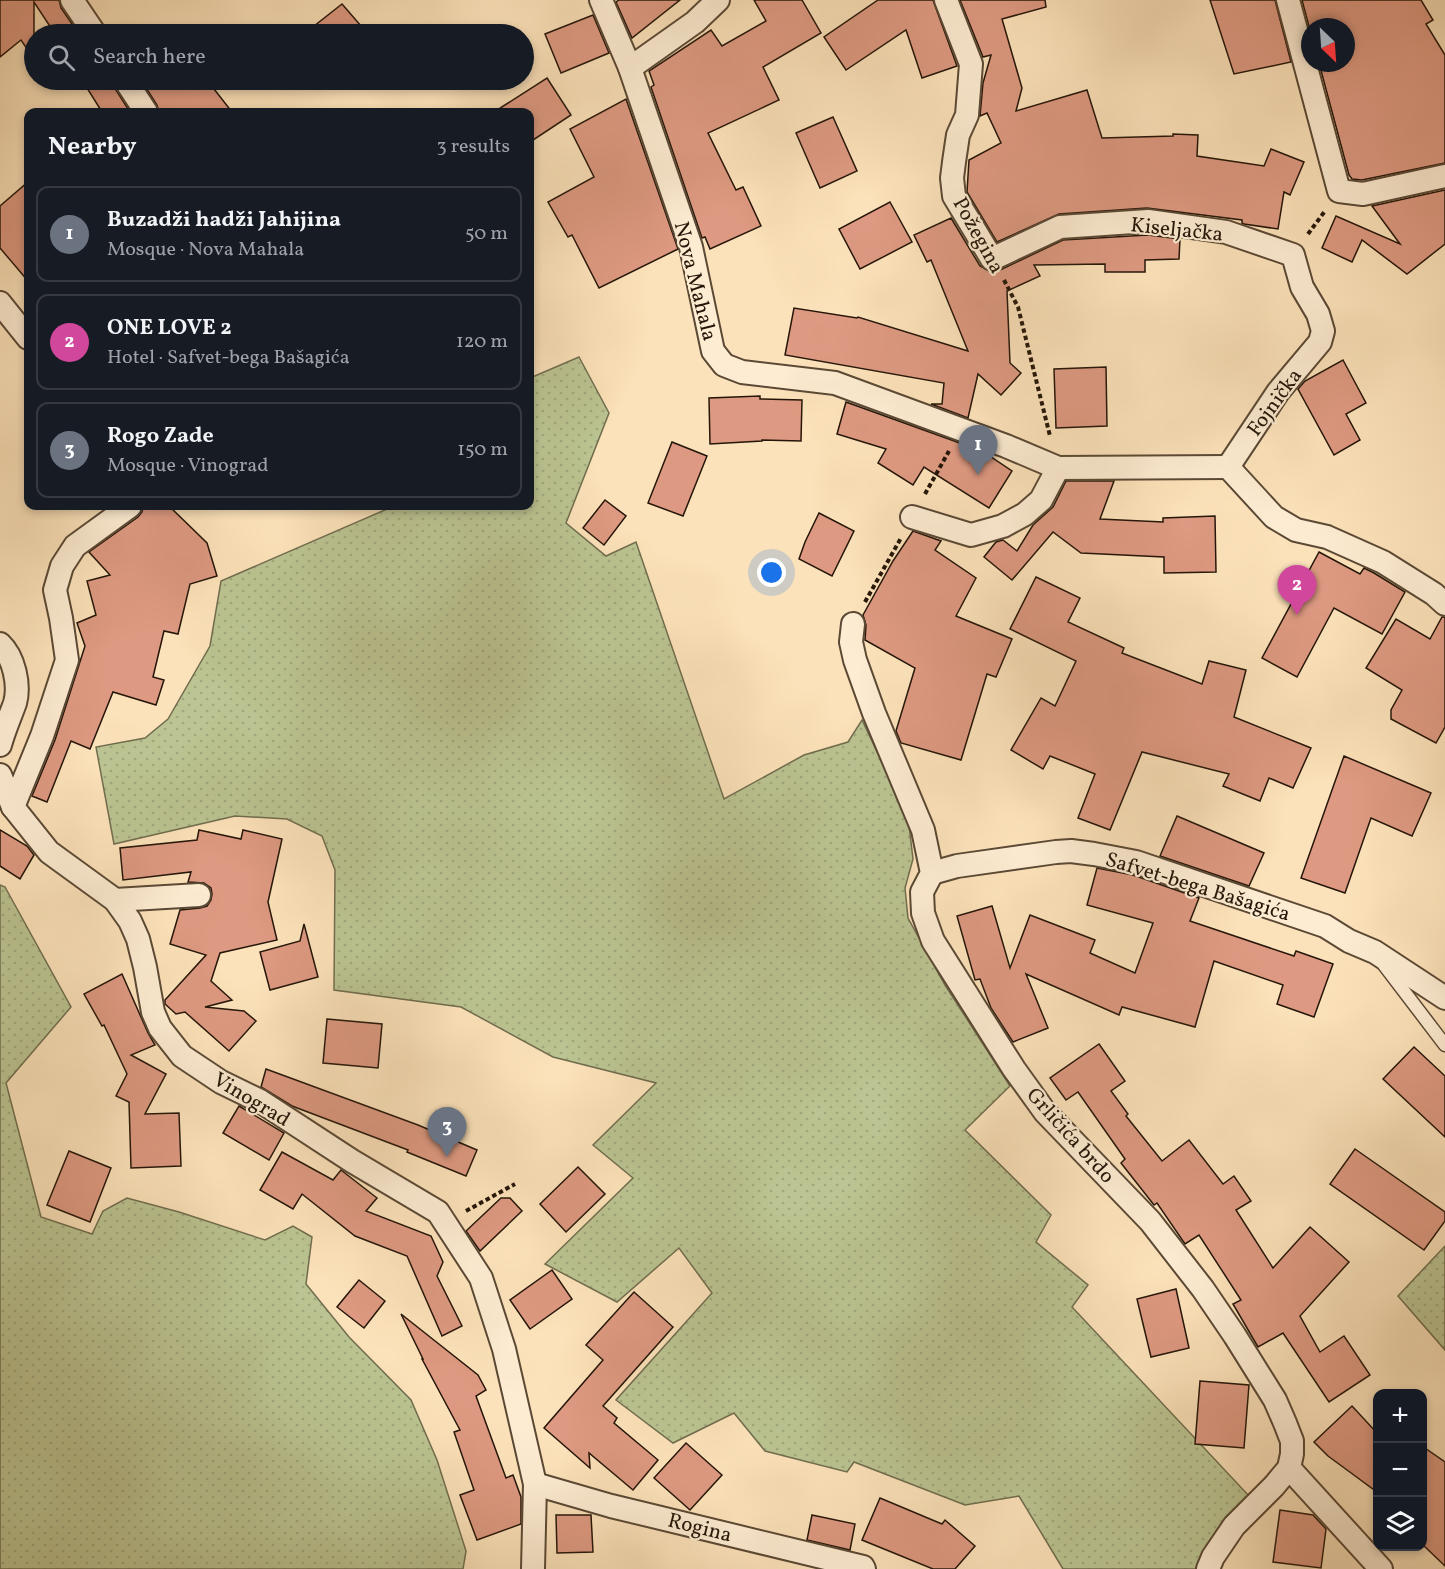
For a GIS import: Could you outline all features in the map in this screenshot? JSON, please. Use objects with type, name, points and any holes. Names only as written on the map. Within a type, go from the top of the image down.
[{"type":"street","points":[[72,0],[89,24]]},
{"type":"street","name":"Nova Mahala","points":[[601,0],[630,68],[691,247],[713,351],[724,365],[742,372],[835,383],[1006,446],[1058,468]]},
{"type":"street","points":[[630,68],[695,22],[718,0]]},
{"type":"street","name":"Požegina","points":[[946,0],[971,64],[967,115],[958,135],[954,162],[952,178],[954,196],[992,259]]},
{"type":"street","points":[[1288,0],[1339,191],[1363,194],[1445,176]]},
{"type":"street","points":[[132,90],[143,108]]},
{"type":"street","name":"Kiseljačka","points":[[992,259],[1059,227],[1148,221],[1226,232],[1293,255]]},
{"type":"street","name":"Fojnička","points":[[1228,467],[1278,392],[1320,342],[1323,331],[1318,314],[1302,288],[1293,255]]},
{"type":"street","points":[[0,303],[24,333]]},
{"type":"street","points":[[912,517],[971,535],[1003,526],[1025,514],[1041,501],[1058,468],[1228,467],[1274,517],[1296,530],[1328,537],[1383,562],[1434,594],[1445,604]]},
{"type":"street","points":[[13,807],[42,736],[67,660],[55,590],[62,566],[75,546],[124,510]]},
{"type":"street","name":"Grličića brdo","points":[[853,624],[851,642],[855,660],[874,713],[924,830],[932,873],[922,892],[923,913],[933,941],[1014,1069],[1045,1112],[1150,1221],[1203,1289],[1235,1336],[1275,1400],[1285,1423],[1292,1441],[1289,1468]]},
{"type":"street","points":[[0,644],[15,672],[15,701],[0,745]]},
{"type":"street","name":"Vinograd","points":[[0,775],[13,807],[48,852],[115,900],[130,921],[138,939],[153,1012],[160,1028],[182,1056],[221,1082],[260,1101],[352,1161],[438,1212],[481,1278],[504,1349],[536,1484]]},
{"type":"street","name":"Safvet-bega Bašagića","points":[[932,873],[957,866],[1071,851],[1136,862],[1325,926],[1349,941],[1375,952],[1445,998]]},
{"type":"street","points":[[115,900],[199,895]]},
{"type":"street","points":[[1208,1569],[1213,1557],[1234,1527],[1289,1468],[1381,1569]]},
{"type":"street","points":[[533,1569],[536,1484]]},
{"type":"street","name":"Rogina","points":[[536,1484],[611,1506],[864,1569]]},
{"type":"lane","points":[[1375,952],[1411,1003],[1445,1045]]},
{"type":"path","points":[[1293,255],[1339,191]]},
{"type":"path","name":"Požegina","points":[[992,259],[1018,307],[1058,468]]},
{"type":"path","points":[[438,1212],[466,1211],[515,1184]]},
{"type":"green space","points":[[579,357],[609,413],[566,523],[606,556],[636,542],[724,799],[804,755],[848,742],[862,720],[908,817],[913,859],[905,888],[908,918],[945,985],[1010,1086],[965,1130],[1051,1215],[1036,1242],[1088,1285],[1072,1307],[1250,1497],[1198,1569],[1063,1569],[1019,1496],[965,1505],[854,1462],[847,1472],[765,1451],[734,1413],[673,1443],[616,1400],[712,1293],[679,1248],[617,1302],[545,1264],[633,1178],[593,1145],[656,1083],[553,1057],[461,1007],[334,990],[335,870],[322,836],[287,819],[235,816],[114,844],[96,747],[145,738],[168,719],[210,646],[221,581],[385,510],[534,510],[534,376]]},
{"type":"green space","points":[[0,885],[5,887],[71,1007],[6,1083],[41,1217],[92,1234],[103,1211],[127,1198],[265,1240],[293,1226],[312,1237],[306,1284],[349,1337],[411,1400],[437,1460],[466,1551],[463,1569],[0,1569]]},
{"type":"green space","points":[[1445,1246],[1445,1350],[1398,1296]]},
{"type":"building","points":[[0,0],[59,0],[61,8],[72,24],[48,24],[34,2],[34,24],[24,24],[24,44],[21,40],[0,57]]},
{"type":"building","points":[[619,0],[680,0],[632,38],[616,2]]},
{"type":"building","points":[[754,0],[802,0],[821,33],[763,67],[779,100],[708,133],[736,190],[743,187],[761,226],[710,249],[705,237],[702,238],[651,87],[654,85],[649,71],[711,30],[722,46],[766,21]]},
{"type":"building","points":[[878,0],[933,0],[957,66],[922,78],[906,30],[846,70],[824,37]]},
{"type":"building","points":[[960,0],[1045,0],[1046,7],[1002,19],[1022,88],[1016,111],[1087,90],[1102,138],[1198,135],[1197,156],[1264,166],[1271,149],[1304,162],[1290,195],[1284,192],[1278,229],[1244,224],[1242,220],[1147,208],[1059,214],[997,242],[967,192],[969,160],[1001,143],[987,113],[980,116],[983,83],[991,55],[983,57]]},
{"type":"building","points":[[1210,0],[1275,0],[1291,62],[1234,74]]},
{"type":"building","points":[[1302,0],[1421,0],[1433,20],[1426,24],[1445,55],[1445,163],[1362,180],[1352,179],[1321,72],[1355,72],[1355,18],[1307,18]]},
{"type":"building","points":[[342,4],[359,24],[317,24]]},
{"type":"building","points":[[593,15],[609,53],[561,73],[545,34]]},
{"type":"building","points":[[547,78],[571,115],[534,139],[534,108],[500,108],[528,90],[534,90],[534,86]]},
{"type":"building","points":[[88,90],[116,90],[127,108],[100,108]]},
{"type":"building","points":[[147,90],[215,90],[229,108],[158,108]]},
{"type":"building","points":[[626,99],[678,249],[599,288],[572,235],[568,237],[548,202],[594,177],[570,129]]},
{"type":"building","points":[[833,117],[857,171],[820,188],[796,133]]},
{"type":"building","points":[[24,185],[24,276],[0,248],[0,206]]},
{"type":"building","points":[[1445,190],[1445,244],[1407,274],[1362,240],[1352,262],[1322,248],[1336,216],[1400,244],[1372,206]]},
{"type":"building","points":[[890,202],[912,242],[860,269],[839,229]]},
{"type":"building","points":[[951,218],[980,266],[991,272],[998,271],[1063,240],[1148,235],[1180,239],[1179,259],[1145,260],[1145,272],[1105,272],[1105,264],[1034,265],[1040,276],[1007,291],[1010,363],[1021,373],[1001,395],[978,374],[968,418],[931,404],[942,404],[944,383],[785,355],[794,308],[858,317],[968,351],[931,260],[927,262],[914,235]]},
{"type":"building","points":[[1343,360],[1366,403],[1346,414],[1360,440],[1334,455],[1298,389],[1305,381]]},
{"type":"building","points":[[1106,367],[1107,426],[1056,428],[1054,369]]},
{"type":"building","points":[[760,396],[760,399],[802,400],[801,441],[762,440],[710,444],[709,398]]},
{"type":"building","points":[[846,402],[982,451],[1012,471],[989,508],[924,467],[913,485],[878,463],[886,449],[837,434]]},
{"type":"building","points":[[672,442],[707,456],[683,516],[648,503]]},
{"type":"building","points":[[1066,481],[1114,481],[1100,519],[1163,522],[1163,518],[1215,516],[1216,572],[1164,573],[1164,557],[1081,553],[1053,532],[1012,580],[984,557],[996,542],[1003,540],[1017,551],[1033,525],[1053,507]]},
{"type":"building","points":[[605,500],[626,516],[604,545],[583,528]]},
{"type":"building","points":[[142,510],[173,510],[207,543],[217,576],[190,584],[178,634],[164,631],[153,677],[164,680],[156,705],[113,692],[90,749],[71,741],[47,802],[32,796],[55,740],[85,646],[77,623],[96,615],[87,581],[110,575],[89,552]]},
{"type":"building","points":[[819,513],[854,531],[832,576],[799,559]]},
{"type":"building","points":[[913,531],[941,541],[935,550],[976,578],[956,616],[1012,639],[996,677],[987,674],[961,760],[901,743],[896,731],[915,668],[865,640],[866,625],[863,615],[893,561]]},
{"type":"building","points":[[1319,552],[1360,574],[1364,568],[1405,592],[1382,634],[1334,608],[1297,677],[1262,658]]},
{"type":"building","points":[[1036,577],[1080,598],[1068,622],[1124,648],[1122,653],[1202,684],[1209,661],[1246,670],[1234,717],[1311,748],[1293,788],[1269,778],[1260,801],[1223,786],[1229,774],[1142,752],[1110,830],[1078,818],[1095,774],[1050,756],[1043,769],[1011,750],[1041,698],[1055,706],[1076,661],[1010,629]]},
{"type":"building","points":[[1442,617],[1445,617],[1445,727],[1436,743],[1391,719],[1391,710],[1402,690],[1366,668],[1396,619],[1430,639]]},
{"type":"building","points":[[1344,756],[1431,793],[1412,836],[1371,818],[1345,893],[1301,878]]},
{"type":"building","points":[[1177,816],[1264,853],[1249,886],[1160,856]]},
{"type":"building","points":[[0,830],[27,846],[34,855],[20,879],[0,866]]},
{"type":"building","points":[[199,830],[241,839],[243,830],[282,839],[268,902],[277,940],[220,953],[211,981],[232,1000],[205,1007],[244,1011],[256,1021],[229,1051],[185,1012],[176,1014],[165,1004],[165,1000],[206,955],[170,944],[180,910],[207,906],[211,900],[211,888],[204,883],[188,882],[191,872],[123,880],[120,848],[197,840]]},
{"type":"building","points":[[1097,868],[1133,875],[1199,898],[1190,921],[1294,956],[1296,951],[1333,964],[1314,1017],[1277,1004],[1283,985],[1214,961],[1195,1027],[1122,1007],[1119,1015],[1026,974],[1048,1028],[1013,1042],[991,1008],[980,979],[975,980],[957,916],[992,906],[1010,968],[1030,915],[1095,940],[1090,953],[1135,973],[1153,923],[1087,905]]},
{"type":"building","points":[[304,924],[318,977],[270,990],[260,952],[300,941]]},
{"type":"building","points":[[122,974],[155,1045],[131,1055],[166,1074],[145,1114],[179,1113],[181,1166],[131,1168],[129,1102],[116,1096],[127,1074],[104,1025],[102,1026],[84,994]]},
{"type":"building","points":[[327,1019],[382,1024],[378,1068],[323,1063]]},
{"type":"building","points":[[1099,1044],[1125,1081],[1111,1091],[1128,1114],[1126,1116],[1162,1161],[1189,1140],[1223,1184],[1234,1176],[1251,1201],[1236,1210],[1273,1268],[1310,1227],[1349,1262],[1300,1316],[1320,1352],[1344,1336],[1370,1375],[1329,1402],[1283,1333],[1258,1347],[1233,1304],[1241,1300],[1199,1235],[1185,1244],[1157,1203],[1154,1205],[1121,1163],[1125,1159],[1078,1092],[1066,1100],[1050,1078]]},
{"type":"building","points":[[1414,1047],[1445,1076],[1445,1137],[1383,1079]]},
{"type":"building","points":[[266,1069],[418,1125],[477,1150],[466,1176],[407,1152],[408,1150],[292,1106],[261,1087]]},
{"type":"building","points":[[239,1106],[284,1133],[269,1160],[223,1133]]},
{"type":"building","points":[[1355,1149],[1445,1212],[1445,1221],[1424,1250],[1330,1184]]},
{"type":"building","points":[[69,1151],[111,1168],[90,1222],[47,1205]]},
{"type":"building","points":[[282,1152],[333,1180],[341,1170],[377,1198],[366,1211],[431,1236],[443,1262],[437,1276],[462,1326],[442,1336],[407,1256],[355,1236],[302,1194],[293,1209],[260,1190]]},
{"type":"building","points":[[578,1167],[605,1194],[566,1232],[540,1204]]},
{"type":"building","points":[[501,1198],[510,1198],[522,1211],[480,1251],[466,1231]]},
{"type":"building","points":[[552,1270],[572,1299],[530,1329],[510,1300]]},
{"type":"building","points":[[359,1280],[385,1301],[364,1328],[337,1307]]},
{"type":"building","points":[[1176,1289],[1189,1348],[1151,1357],[1137,1299]]},
{"type":"building","points":[[634,1292],[673,1327],[603,1406],[617,1418],[614,1423],[658,1460],[633,1490],[589,1453],[590,1468],[544,1428],[603,1360],[586,1345]]},
{"type":"building","points":[[401,1314],[478,1375],[486,1390],[476,1396],[506,1478],[513,1475],[521,1497],[521,1524],[477,1540],[460,1495],[474,1490],[454,1432],[460,1430]]},
{"type":"building","points":[[1200,1381],[1249,1385],[1244,1448],[1195,1444]]},
{"type":"building","points":[[1352,1406],[1373,1429],[1373,1489],[1328,1456],[1314,1442]]},
{"type":"building","points":[[686,1443],[722,1475],[690,1510],[654,1478]]},
{"type":"building","points":[[1427,1449],[1445,1462],[1445,1566],[1427,1549]]},
{"type":"building","points":[[880,1498],[942,1524],[945,1520],[975,1546],[955,1569],[933,1569],[862,1540]]},
{"type":"building","points":[[1280,1510],[1313,1515],[1326,1529],[1321,1568],[1273,1562]]},
{"type":"building","points":[[556,1515],[591,1515],[593,1552],[557,1553]]},
{"type":"building","points":[[812,1515],[855,1524],[850,1550],[807,1540]]},
{"type":"place","name":"Buzadži hadži Jahijina","points":[[978,475]]},
{"type":"place","name":"ONE LOVE 2","points":[[1297,615]]},
{"type":"place","name":"Rogo Zade","points":[[447,1157]]}]
